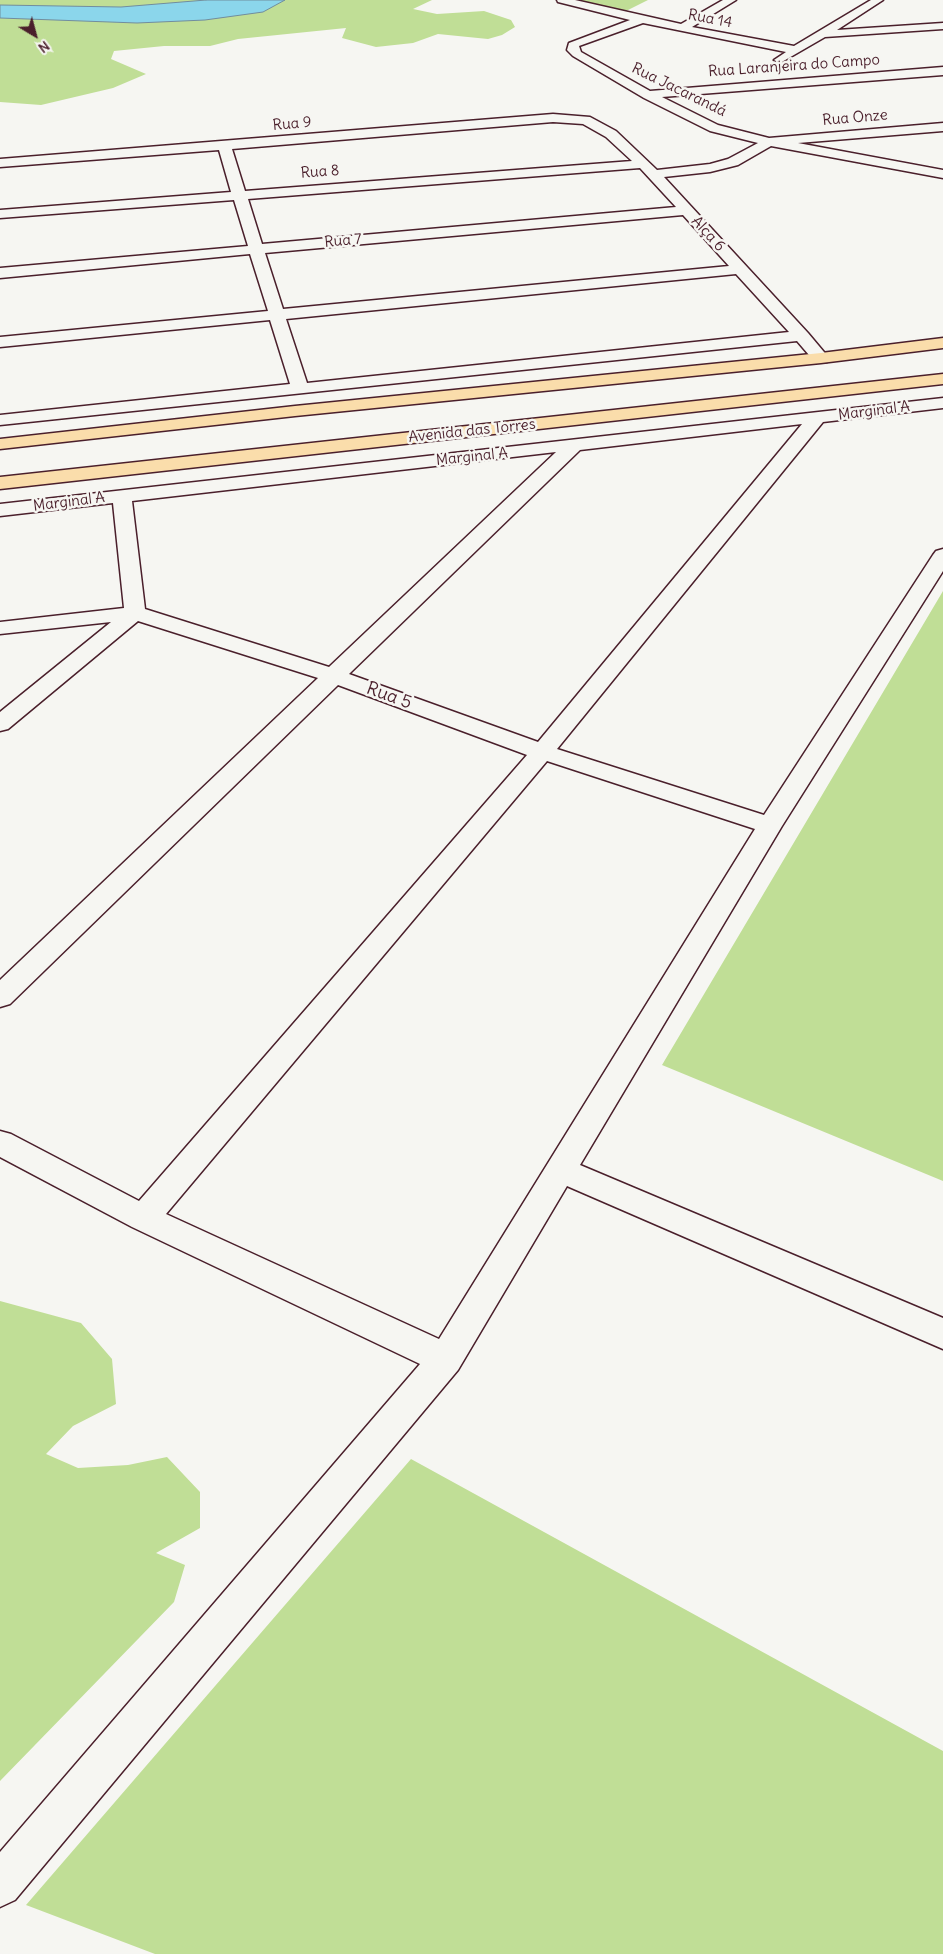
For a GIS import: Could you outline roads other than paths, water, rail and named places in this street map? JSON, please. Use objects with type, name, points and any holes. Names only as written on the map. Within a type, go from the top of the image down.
[{"type":"main road","points":[[0,444],[295,411],[821,358],[943,343]]},
{"type":"main road","name":"Avenida das Torres","points":[[0,483],[943,379]]},
{"type":"street","name":"Rua 14","points":[[562,0],[642,20],[795,50]]},
{"type":"street","points":[[682,28],[731,0]]},
{"type":"street","points":[[771,66],[878,0]]},
{"type":"street","name":"Rua Jacarandá","points":[[642,20],[573,45],[573,50],[648,94],[714,128],[769,142],[943,174]]},
{"type":"street","points":[[822,35],[943,26]]},
{"type":"street","name":"Rua Laranjeira do Campo","points":[[648,94],[943,71]]},
{"type":"street","points":[[739,86],[755,76]]},
{"type":"street","name":"Rua 9","points":[[0,163],[553,118],[586,120]]},
{"type":"street","name":"Alça 6","points":[[586,120],[606,129],[649,169],[821,358]]},
{"type":"street","name":"Rua Onze","points":[[769,142],[943,127]]},
{"type":"street","name":"Rua 8","points":[[0,214],[239,194],[649,169],[710,168],[733,162],[769,142]]},
{"type":"street","points":[[224,146],[300,389]]},
{"type":"street","name":"Rua 7","points":[[0,273],[686,210]]},
{"type":"street","points":[[0,342],[740,269]]},
{"type":"street","points":[[0,420],[802,336]]},
{"type":"street","name":"Marginal A","points":[[0,510],[943,403]]},
{"type":"street","points":[[143,1218],[542,752],[817,418]]},
{"type":"street","points":[[0,997],[574,445]]},
{"type":"street","points":[[0,724],[135,612],[122,496]]},
{"type":"street","points":[[0,1885],[446,1359],[770,825],[943,555]]},
{"type":"street","name":"Rua 5","points":[[0,628],[135,612],[334,676],[542,752],[770,825]]},
{"type":"street","points":[[0,1144],[143,1218],[446,1359]]},
{"type":"street","points":[[561,1170],[943,1334]]},
{"type":"water","points":[[206,0],[285,0],[263,12],[205,20],[137,23],[0,18],[0,5],[121,7]]}]
